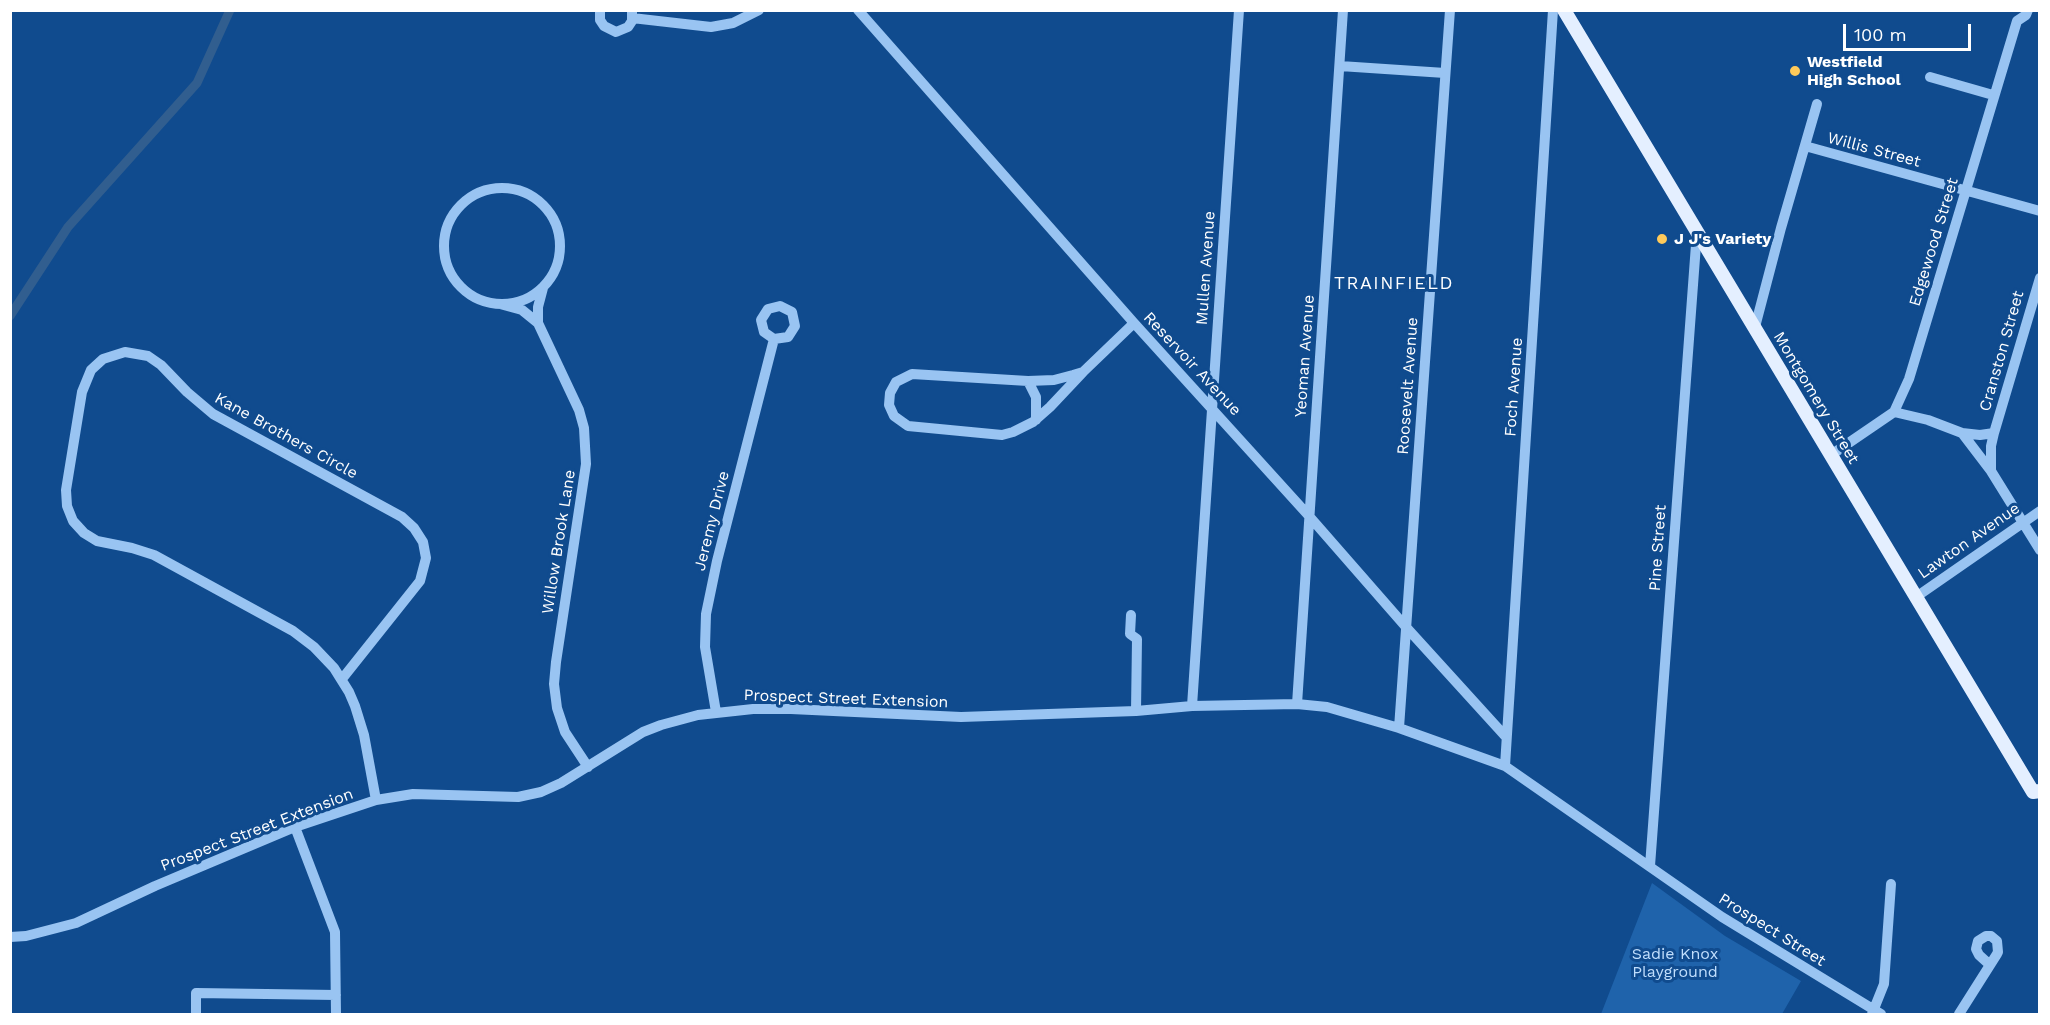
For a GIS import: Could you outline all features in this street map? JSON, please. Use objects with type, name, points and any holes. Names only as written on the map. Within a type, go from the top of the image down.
[{"type":"main road","name":"Montgomery Street","points":[[1564,10],[2037,796]]},
{"type":"street","points":[[600,10],[602,23],[606,28],[619,32],[630,24],[632,14],[689,26],[711,27],[733,23],[759,10]]},
{"type":"street","name":"Reservoir Avenue","points":[[858,10],[1134,324],[1212,407],[1506,737]]},
{"type":"street","name":"Mullen Avenue","points":[[1192,706],[1239,10]]},
{"type":"street","name":"Yeoman Avenue","points":[[1297,704],[1343,10]]},
{"type":"street","name":"Roosevelt Avenue","points":[[1399,729],[1450,10]]},
{"type":"street","name":"Foch Avenue","points":[[1504,766],[1553,10]]},
{"type":"street","name":"Edgewood Street","points":[[1894,412],[1908,380],[2017,21],[2026,15],[2028,10]]},
{"type":"street","points":[[1340,66],[1445,73]]},
{"type":"street","points":[[1930,77],[1993,95]]},
{"type":"street","points":[[1755,327],[1817,104]]},
{"type":"street","name":"Willis Street","points":[[1805,147],[2040,211]]},
{"type":"street","points":[[501,304],[528,297],[543,286],[554,271],[560,243],[556,225],[546,208],[532,196],[514,189],[496,188],[478,193],[463,203],[451,217],[443,243],[446,261],[453,278],[466,292],[482,300],[522,310],[538,323]]},
{"type":"street","name":"Pine Street","points":[[1650,866],[1697,231]]},
{"type":"street","name":"Cranston Street","points":[[1991,471],[1991,446],[1994,433],[2040,278]]},
{"type":"street","points":[[538,323],[538,307],[543,286]]},
{"type":"street","name":"Willow Brook Lane","points":[[538,323],[579,410],[586,437],[586,464],[554,684],[557,708],[566,732],[588,767]]},
{"type":"street","points":[[1083,372],[1054,380],[1028,381],[906,375],[896,382],[890,393],[889,405],[898,421],[914,428],[998,435],[1013,432],[1036,420],[1134,324]]},
{"type":"street","name":"Jeremy Drive","points":[[716,712],[705,647],[706,614],[715,570],[774,339]]},
{"type":"street","name":"Kane Brothers Circle","points":[[342,680],[420,581],[425,566],[425,550],[414,528],[402,517],[213,414],[187,393],[161,364],[148,356],[125,352],[103,359],[92,370],[84,384],[68,480],[67,506],[78,527],[97,541],[154,555],[293,631],[324,657],[350,692],[360,720],[376,800]]},
{"type":"street","points":[[1028,381],[1036,397],[1036,420]]},
{"type":"street","points":[[1831,455],[1894,412],[1928,420],[1962,434],[1991,471],[2040,550]]},
{"type":"street","name":"Cranston Street","points":[[1962,434],[1994,433]]},
{"type":"street","name":"Lawton Avenue","points":[[1916,597],[2040,511]]},
{"type":"street","points":[[1131,615],[1130,634],[1137,639],[1136,711]]},
{"type":"street","name":"Prospect Street Extension","points":[[10,937],[26,936],[76,923],[155,886],[295,827],[376,800],[413,794],[518,797],[552,788],[643,732],[679,719],[716,712],[790,709],[961,717],[1136,711],[1192,706],[1297,704],[1327,707],[1399,729],[1504,766],[1650,866]]},
{"type":"street","points":[[295,827],[335,932],[336,1014]]},
{"type":"street","name":"Prospect Street","points":[[1650,866],[1722,917],[1876,1013]]},
{"type":"street","points":[[1876,1013],[1884,984],[1891,884]]},
{"type":"street","points":[[1959,1014],[1990,964]]},
{"type":"street","points":[[196,1014],[196,993],[336,995]]},
{"type":"green space","name":"Sadie Knox Playground","points":[[1652,883],[1725,936],[1801,981],[1782,1014],[1601,1014]]},
{"type":"waterway","points":[[10,316],[68,227],[197,83],[230,10]]},
{"type":"place","name":"Westfield High School","points":[[1795,71]]},
{"type":"place","name":"J J's Variety","points":[[1662,239]]},
{"type":"district","name":"TRAINFIELD","points":[[1394,284]]}]
